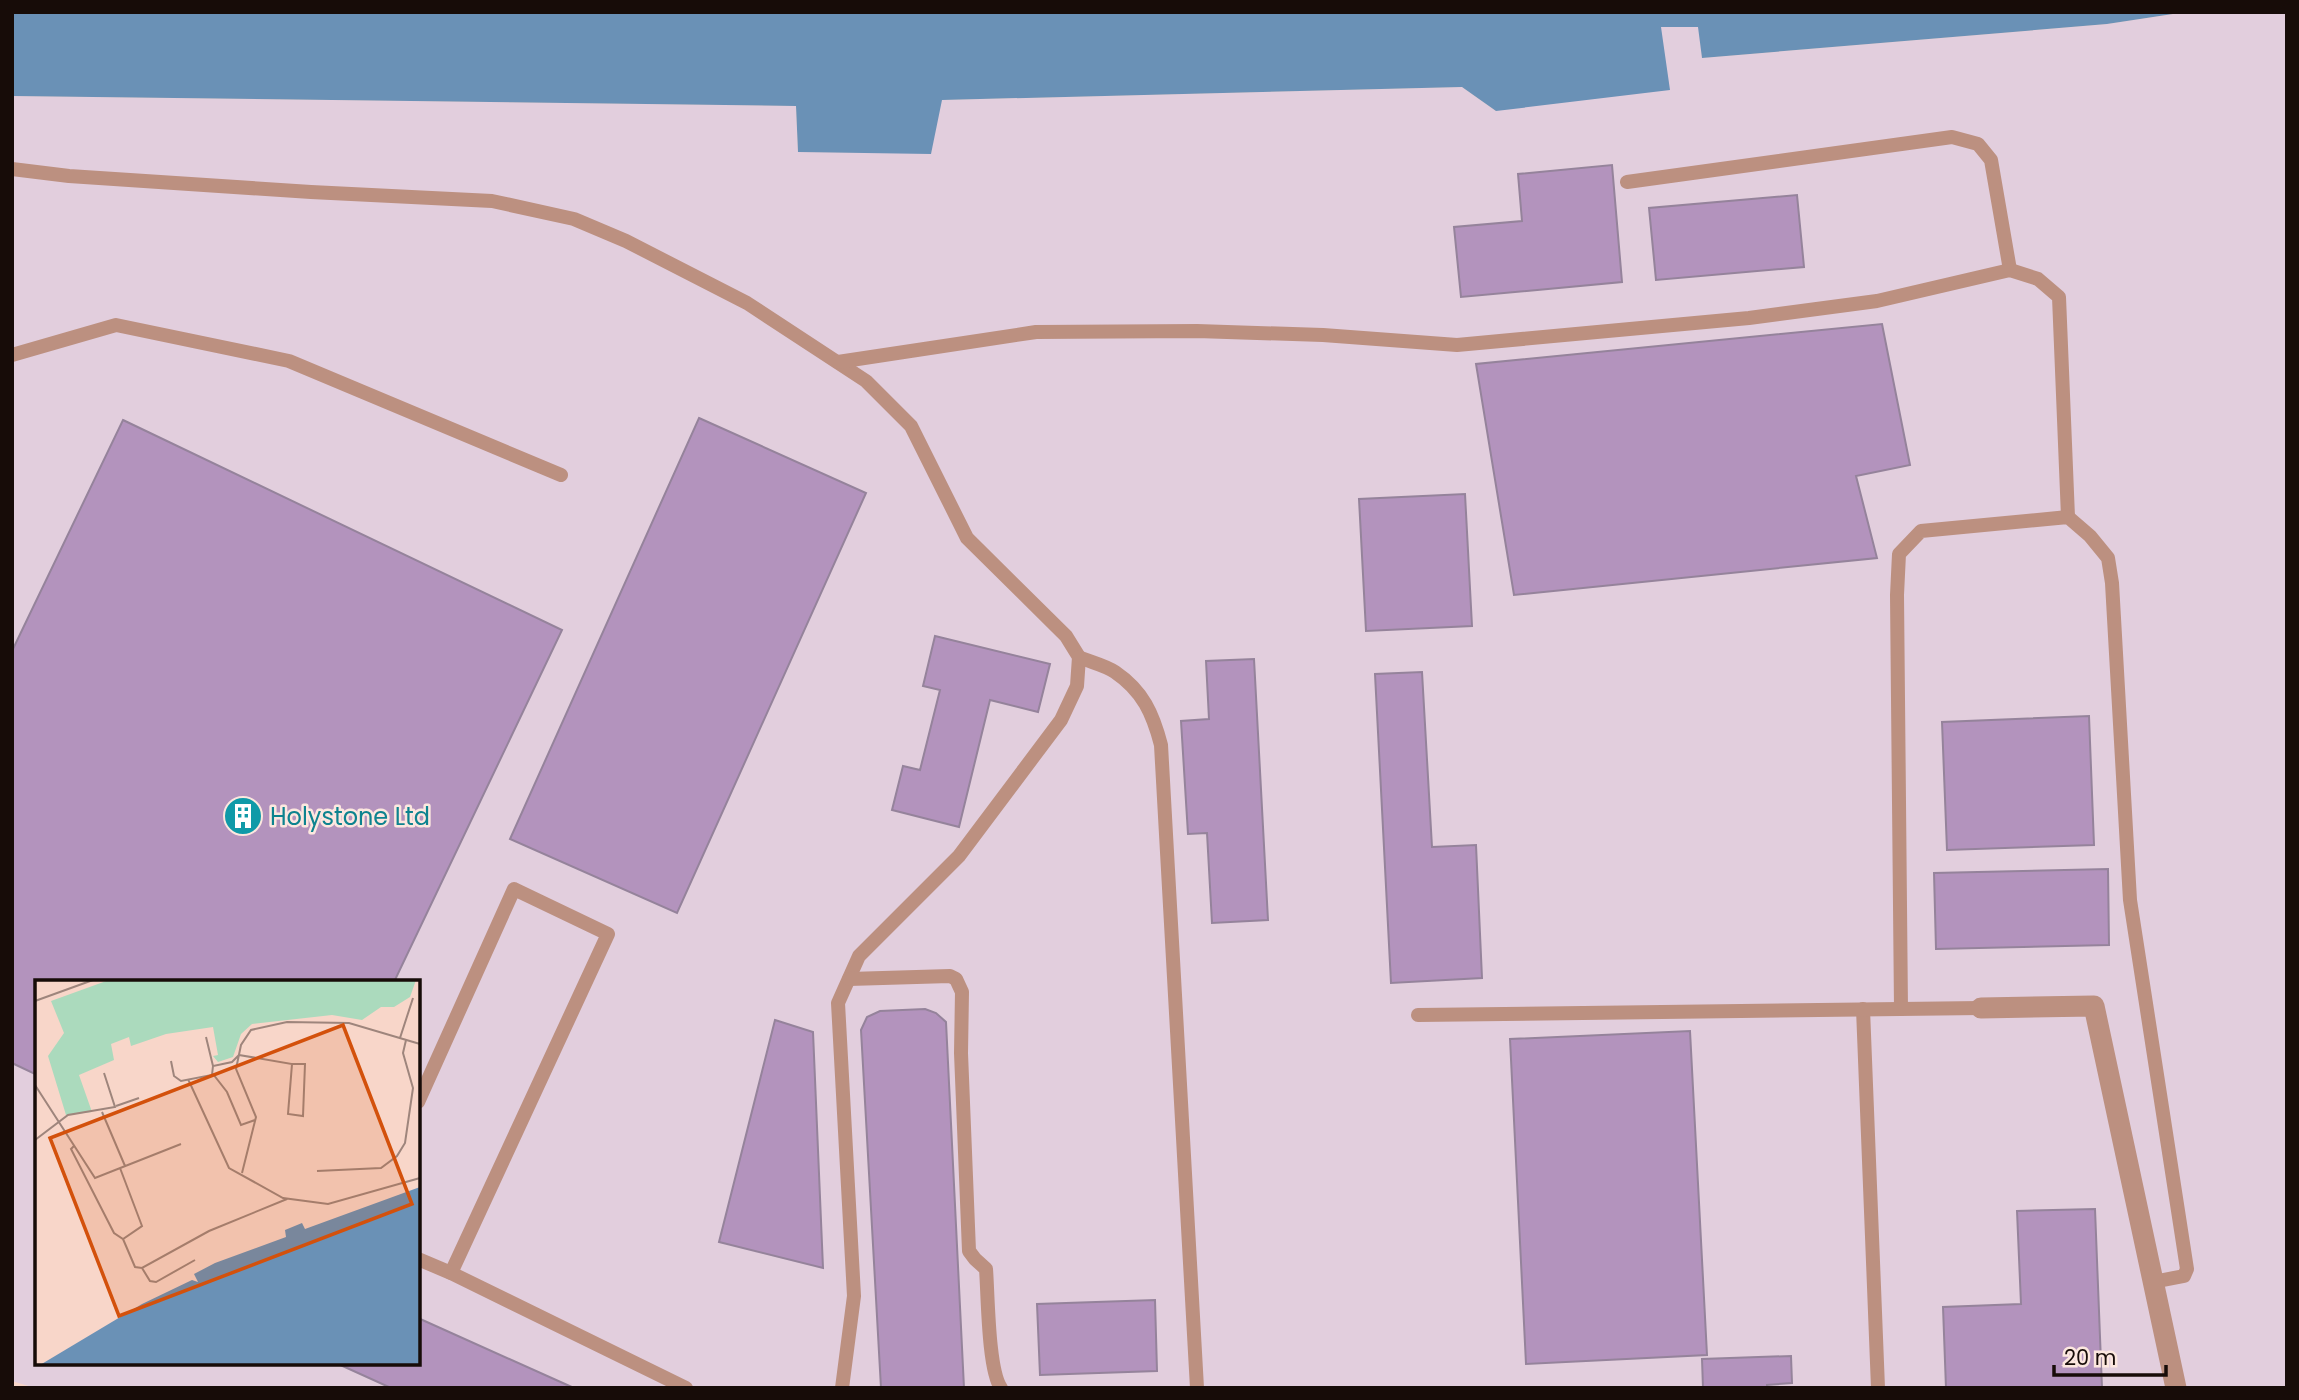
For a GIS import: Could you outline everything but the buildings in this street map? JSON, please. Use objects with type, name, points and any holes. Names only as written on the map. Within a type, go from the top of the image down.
[{"type":"street","points":[[1981,1008],[2094,1006],[2176,1388]]},
{"type":"lane","points":[[1627,182],[1952,138],[1978,144],[1991,160],[2010,270]]},
{"type":"lane","points":[[12,169],[69,176],[492,201],[574,219],[626,241],[747,303],[866,381],[911,426],[968,538],[1066,636],[1079,657],[1077,686],[1061,720],[959,856],[859,956],[838,1003],[854,1296],[842,1388]]},
{"type":"lane","points":[[838,362],[1036,332],[1197,331],[1457,345],[1749,318],[1851,305],[2010,270],[2038,279],[2059,297],[2068,517]]},
{"type":"lane","points":[[12,355],[116,325],[289,361],[561,475]]},
{"type":"lane","points":[[1901,1009],[1896,595],[1899,554],[1921,531],[2068,517],[2090,536],[2108,558],[2112,583],[2130,900],[2187,1269],[2184,1276],[2154,1282]]},
{"type":"lane","points":[[1079,657],[1114,671],[1143,697],[1155,723],[1161,746],[1198,1388]]},
{"type":"lane","points":[[420,1098],[514,889],[608,934],[451,1273]]},
{"type":"lane","points":[[849,979],[950,976],[960,984],[969,1251],[986,1269],[993,1358],[997,1382],[1001,1388]]},
{"type":"lane","points":[[1418,1015],[1981,1008]]},
{"type":"lane","points":[[1863,1009],[1878,1388]]},
{"type":"lane","points":[[420,1260],[686,1388]]},
{"type":"shaded area","points":[[2186,12],[2287,12],[2287,1388],[35,1388],[12,1381],[12,96],[796,106],[798,152],[931,153],[941,100],[1462,87],[1496,111],[1660,27],[1699,27],[1702,58],[2107,24]]},
{"type":"water","points":[[12,12],[2186,12],[2107,24],[1702,58],[1698,27],[1661,27],[1670,90],[1496,111],[1462,87],[942,100],[931,154],[798,152],[796,106],[12,96]]},
{"type":"place","name":"Holystone Ltd","points":[[243,816]]}]
